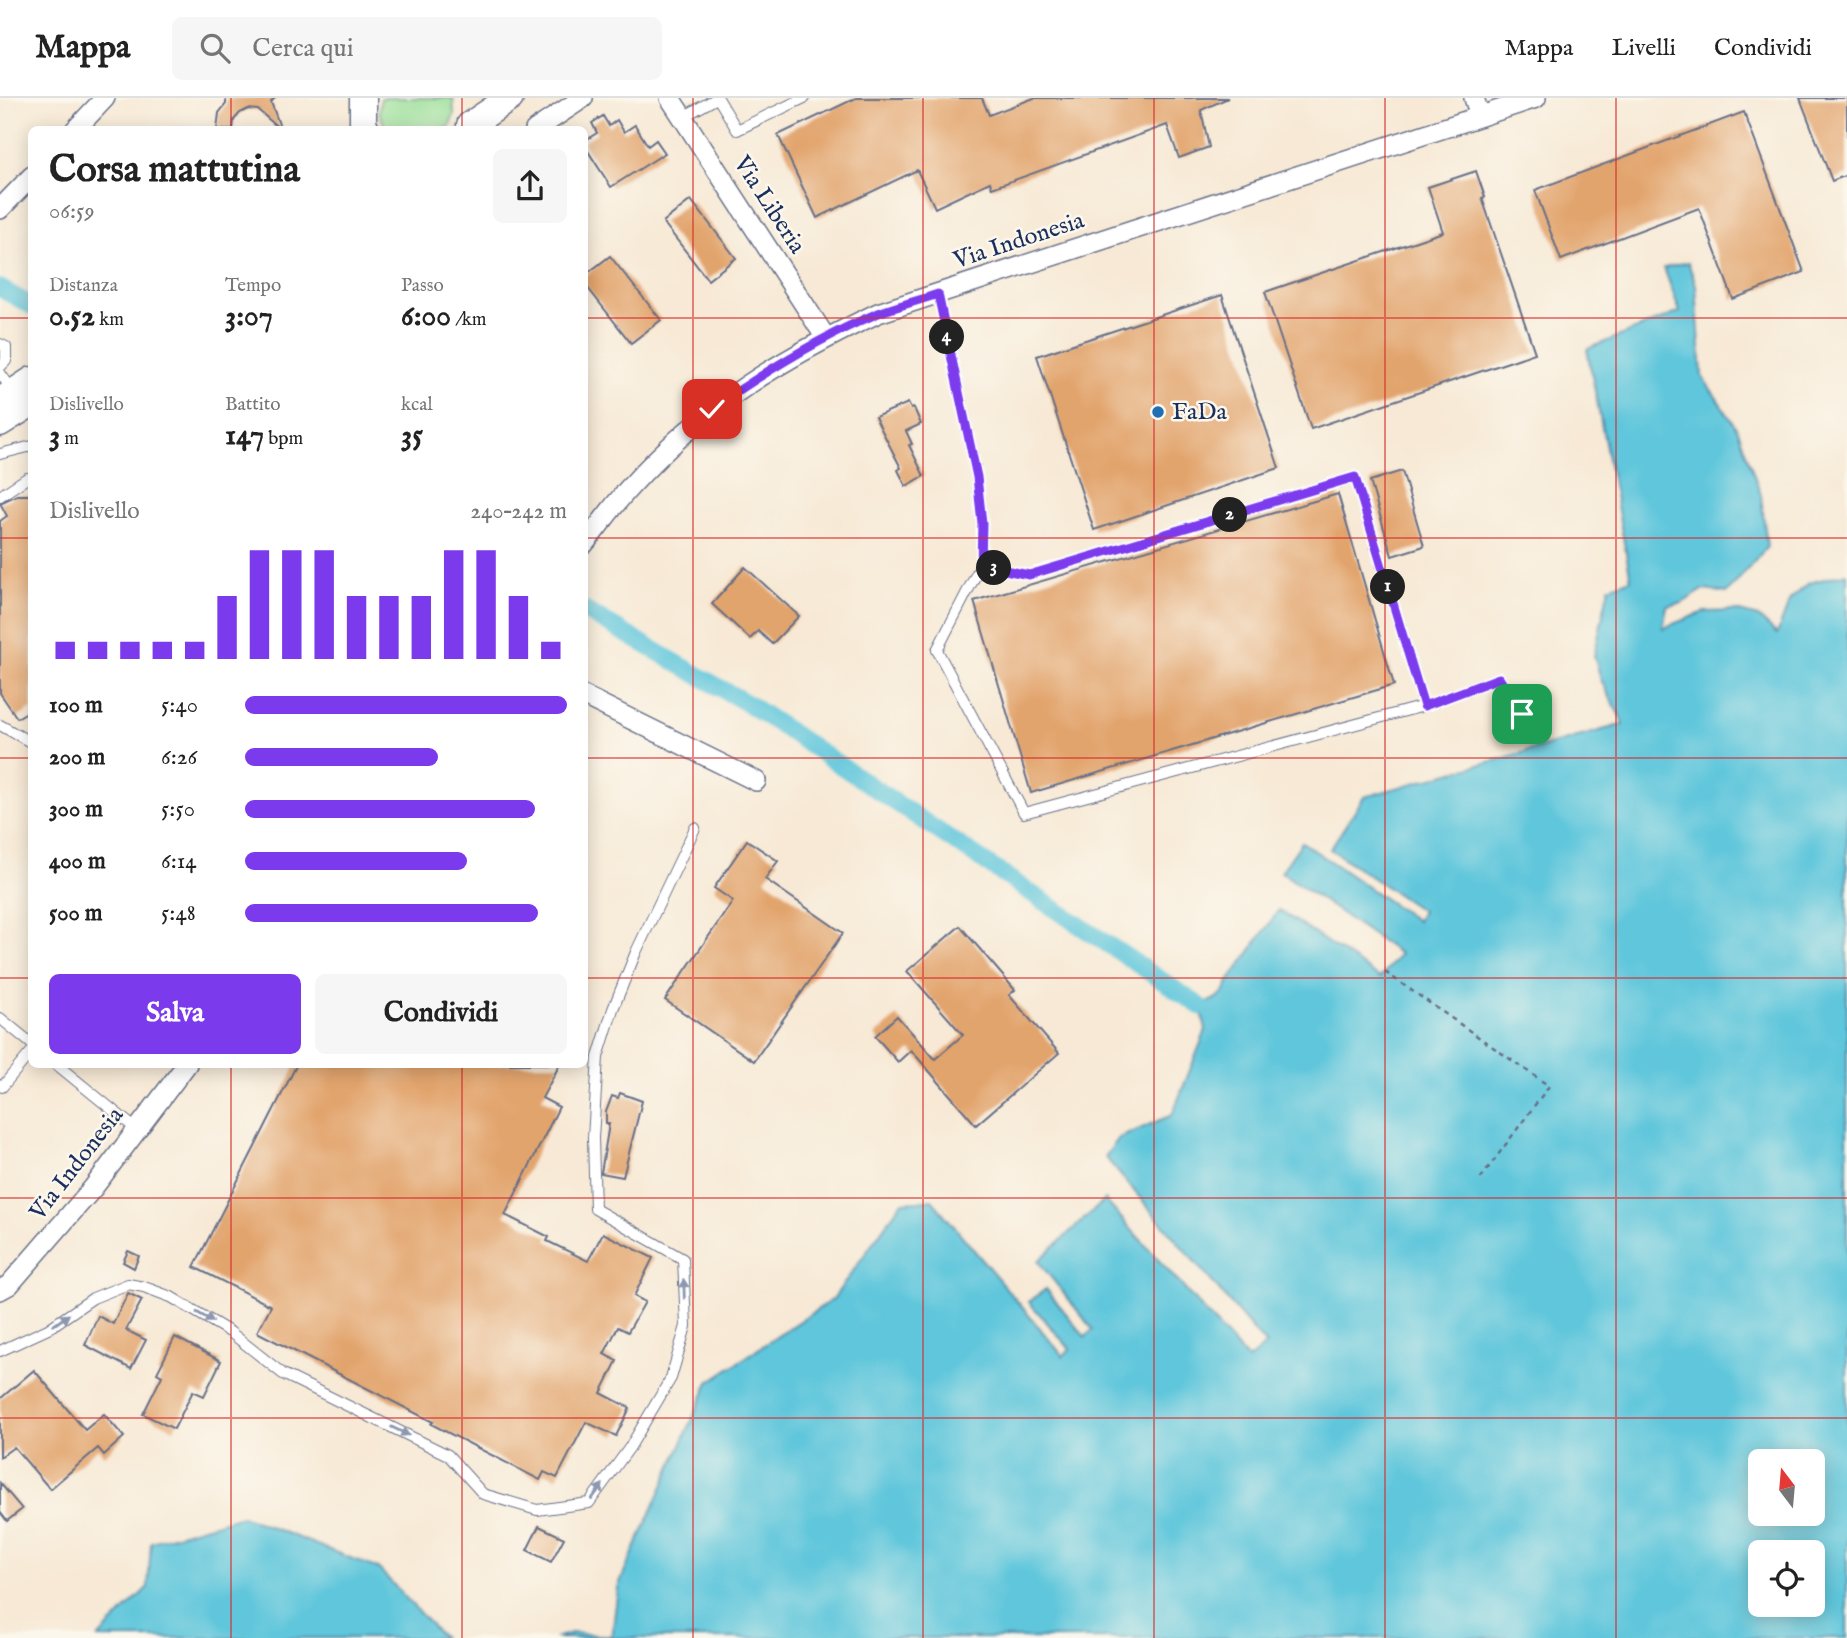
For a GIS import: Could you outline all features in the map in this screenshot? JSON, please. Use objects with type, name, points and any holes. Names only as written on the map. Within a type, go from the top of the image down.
[{"type":"main road","points":[[469,126],[472,104],[470,98]]},
{"type":"main road","points":[[470,126],[510,98]]},
{"type":"main road","points":[[353,126],[362,100]]},
{"type":"main road","points":[[362,100],[364,126]]},
{"type":"street","points":[[79,126],[105,98]]},
{"type":"street","points":[[541,126],[583,98]]},
{"type":"street","name":"Via Liberia","points":[[670,98],[826,338]]},
{"type":"street","name":"Via Indonesia","points":[[588,539],[630,487],[712,409],[783,361],[878,313],[1477,107],[1536,98]]},
{"type":"street","points":[[0,209],[28,180]]},
{"type":"street","points":[[11,399],[28,415]]},
{"type":"street","points":[[588,698],[756,781]]},
{"type":"street","name":"Via Indonesia","points":[[0,1290],[9,1285],[93,1188],[184,1068]]},
{"type":"lane","points":[[683,117],[718,98],[737,130],[804,98]]},
{"type":"lane","points":[[938,294],[977,477],[982,523],[981,565],[937,650],[1024,813],[1424,706],[1499,678],[1522,714]]},
{"type":"lane","points":[[0,344],[6,347],[6,361],[0,368]]},
{"type":"lane","points":[[0,454],[28,447]]},
{"type":"lane","points":[[981,565],[1029,575],[1355,477],[1424,706]]},
{"type":"lane","points":[[0,496],[28,478]]},
{"type":"lane","points":[[0,725],[28,741]]},
{"type":"lane","points":[[0,1351],[48,1329],[93,1298],[128,1284],[144,1287],[171,1297],[230,1332],[282,1374],[448,1455],[483,1494],[537,1510],[589,1503],[630,1447],[671,1378],[686,1326],[683,1259],[595,1209],[593,1138],[598,1057],[613,1009],[636,952],[695,828]]},
{"type":"lane","points":[[0,1018],[28,1041]]},
{"type":"lane","points":[[0,1085],[2,1087],[28,1056]]},
{"type":"lane","points":[[61,1068],[136,1129]]},
{"type":"path","points":[[1385,972],[1549,1086],[1478,1182]]},
{"type":"green space","points":[[381,98],[453,98],[454,115],[449,126],[385,126],[379,112]]},
{"type":"water","points":[[1688,262],[1696,285],[1702,376],[1738,430],[1761,495],[1767,547],[1727,593],[1703,590],[1682,603],[1667,606],[1663,628],[1704,612],[1736,611],[1758,617],[1777,634],[1790,600],[1809,583],[1847,573],[1847,1638],[555,1638],[571,1633],[612,1636],[618,1587],[709,1382],[833,1299],[902,1202],[932,1200],[1063,1356],[1070,1349],[1029,1302],[1046,1289],[1085,1337],[1093,1330],[1038,1261],[1105,1200],[1248,1360],[1266,1345],[1105,1157],[1119,1138],[1172,1115],[1206,1030],[1200,1006],[1224,992],[1279,910],[1380,978],[1400,954],[1281,872],[1302,842],[1417,921],[1422,911],[1330,849],[1364,797],[1624,724],[1602,682],[1594,656],[1609,587],[1631,579],[1587,349],[1680,312],[1664,268]]},
{"type":"water","points":[[242,1516],[379,1569],[443,1638],[98,1638],[148,1587],[151,1542]]},
{"type":"building","points":[[226,98],[275,98],[271,102],[280,126],[258,110],[248,109],[240,113],[234,120],[233,126],[217,126],[219,113],[226,104]]},
{"type":"building","points":[[856,98],[982,98],[989,115],[1034,98],[1228,98],[1201,110],[1209,147],[1179,158],[1167,125],[992,188],[990,182],[935,208],[917,170],[817,218],[778,135]]},
{"type":"building","points":[[1800,98],[1847,98],[1847,175],[1832,181]]},
{"type":"building","points":[[1744,112],[1804,272],[1733,299],[1699,208],[1561,260],[1535,190]]},
{"type":"building","points":[[603,116],[609,126],[617,120],[624,132],[635,125],[648,146],[656,140],[665,153],[611,187],[588,151],[588,139],[597,133],[592,123]]},
{"type":"building","points":[[1476,171],[1485,197],[1482,198],[1535,353],[1311,429],[1265,292],[1443,232],[1428,187]]},
{"type":"building","points":[[691,200],[736,258],[708,280],[663,222]]},
{"type":"building","points":[[610,256],[661,320],[631,343],[588,288],[588,273]]},
{"type":"building","name":"FaDa","points":[[1222,295],[1279,468],[1094,530],[1037,356]]},
{"type":"building","points":[[908,403],[911,409],[914,408],[921,424],[906,431],[912,444],[909,445],[924,476],[906,486],[898,470],[901,468],[875,417]]},
{"type":"building","points":[[1402,471],[1424,546],[1392,556],[1370,481]]},
{"type":"building","points":[[1338,494],[1394,685],[1031,793],[974,601]]},
{"type":"building","points":[[17,495],[28,495],[28,711],[17,718],[0,693],[0,521],[7,516],[0,503]]},
{"type":"building","points":[[745,567],[799,616],[772,644],[758,631],[750,639],[712,604]]},
{"type":"building","points":[[747,840],[778,861],[765,879],[843,933],[754,1061],[665,1000],[733,901],[714,888]]},
{"type":"building","points":[[960,926],[1015,990],[1009,995],[1059,1053],[976,1125],[911,1050],[898,1062],[875,1036],[897,1016],[935,1059],[963,1035],[907,971]]},
{"type":"building","points":[[295,1068],[558,1068],[542,1098],[559,1107],[505,1215],[549,1237],[547,1241],[588,1261],[603,1233],[653,1258],[634,1296],[645,1302],[628,1332],[618,1327],[604,1354],[617,1361],[601,1393],[630,1408],[616,1436],[586,1422],[557,1478],[544,1472],[540,1480],[257,1332],[271,1306],[194,1267]]},
{"type":"building","points":[[620,1093],[642,1101],[623,1177],[601,1173],[609,1124],[606,1124],[606,1112],[612,1096],[618,1098]]},
{"type":"building","points":[[128,1251],[139,1256],[134,1268],[123,1262]]},
{"type":"building","points":[[128,1293],[142,1300],[126,1330],[146,1340],[131,1369],[85,1345],[98,1316],[113,1324]]},
{"type":"building","points":[[175,1337],[221,1361],[204,1396],[193,1391],[174,1429],[143,1414],[162,1376],[157,1373]]},
{"type":"building","points":[[34,1370],[85,1430],[104,1414],[124,1437],[104,1455],[98,1448],[50,1489],[14,1447],[0,1457],[0,1399]]},
{"type":"building","points":[[0,1483],[22,1509],[7,1521],[0,1512]]},
{"type":"building","points":[[539,1526],[564,1538],[551,1562],[527,1550]]},
{"type":"waterway","points":[[0,288],[28,304]]},
{"type":"waterway","points":[[588,612],[750,705],[1200,1006]]},
{"type":"place","name":"FaDa","points":[[1158,412]]},
{"type":"route","points":[[712,409],[783,361],[826,338],[878,313],[938,294],[977,477],[982,523],[981,565],[1029,575],[1355,477],[1424,706],[1499,678],[1522,714]]}]
